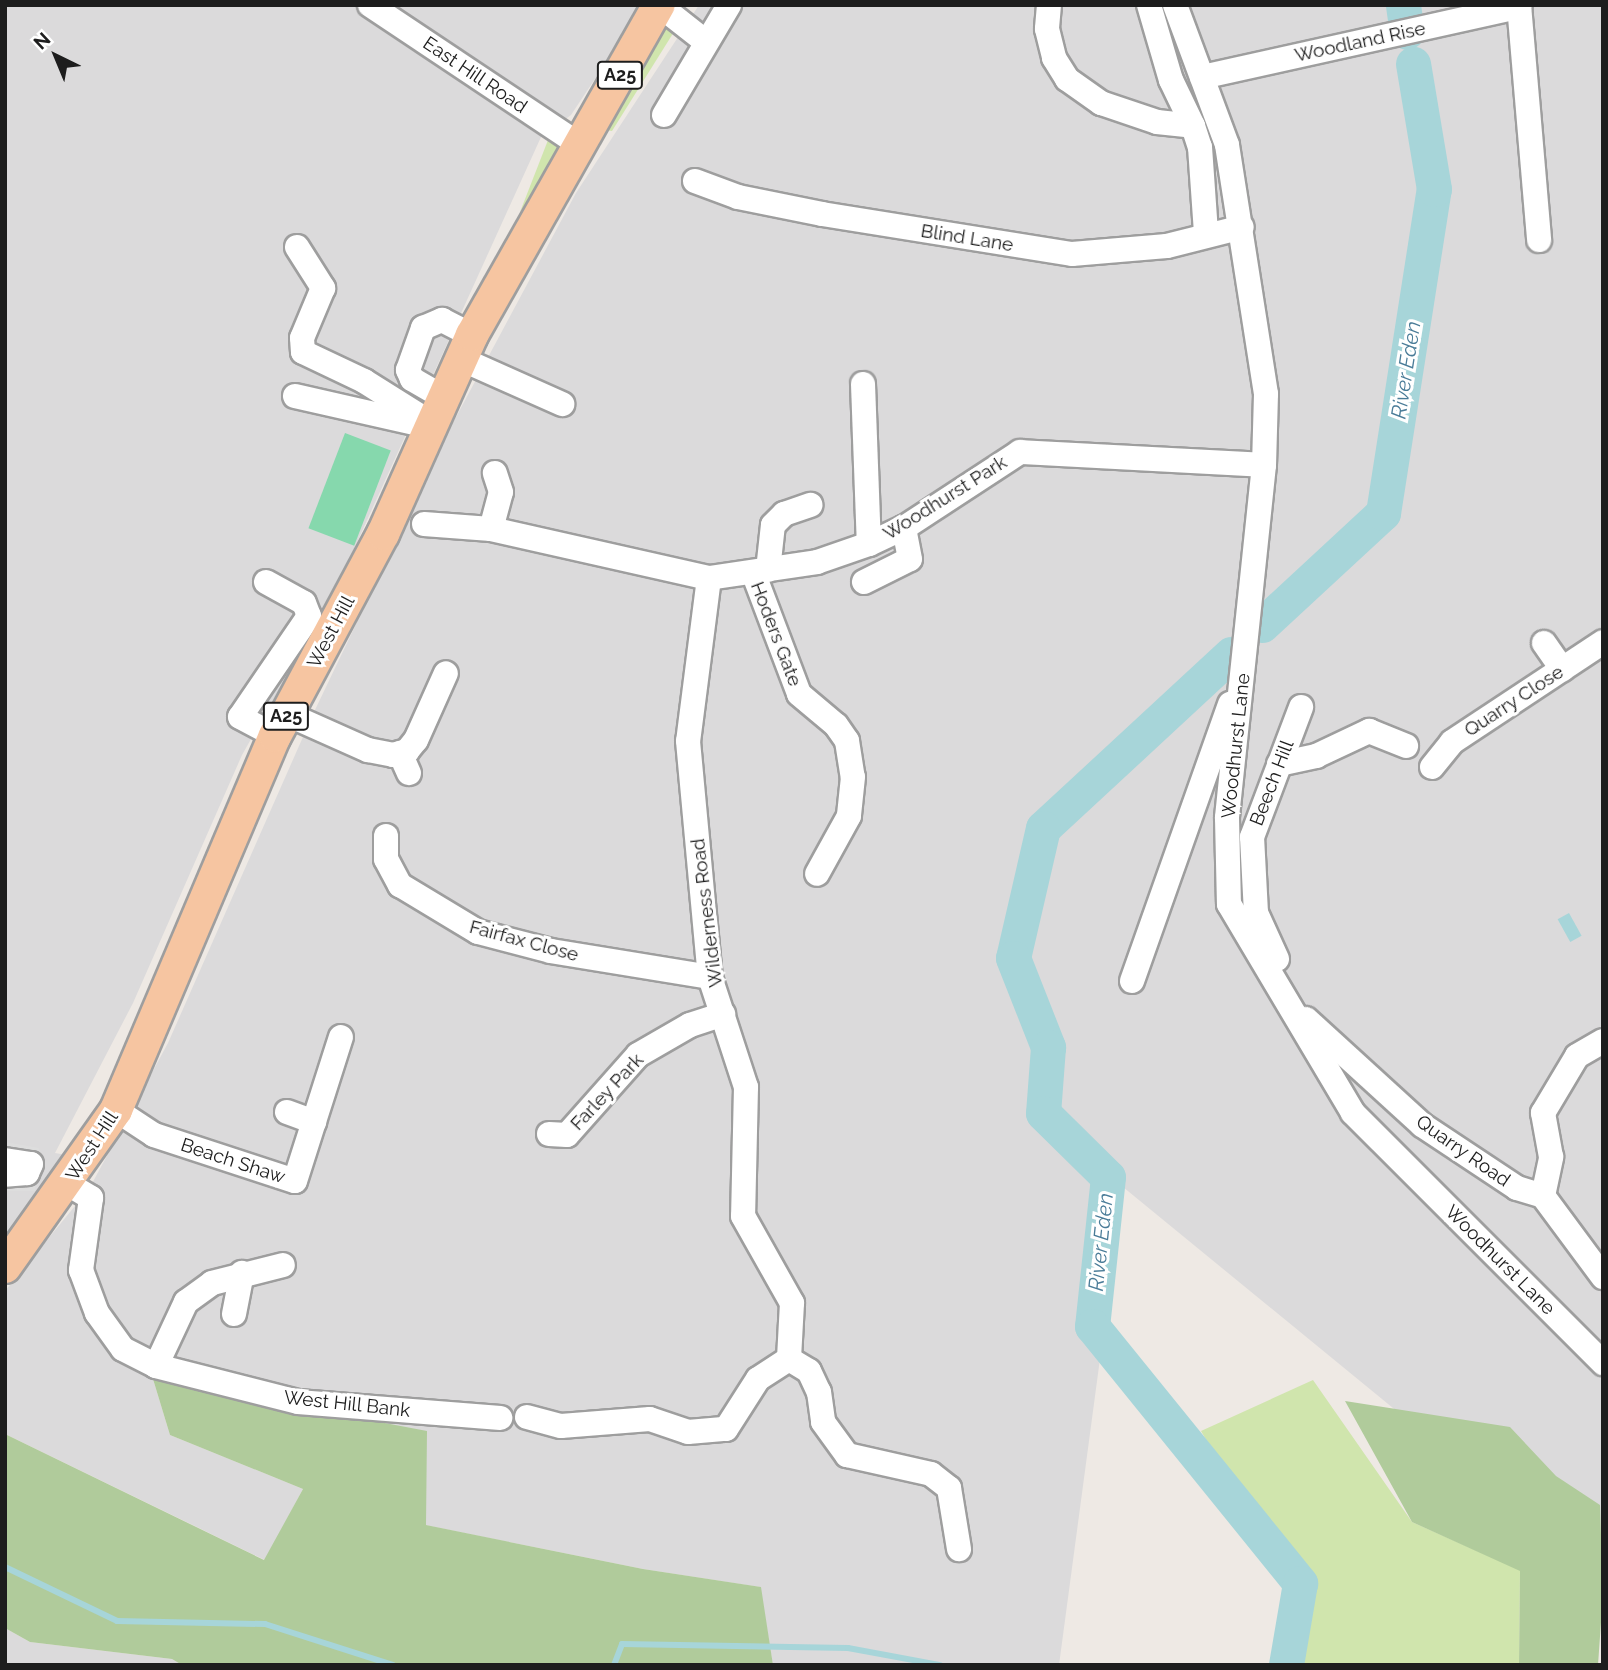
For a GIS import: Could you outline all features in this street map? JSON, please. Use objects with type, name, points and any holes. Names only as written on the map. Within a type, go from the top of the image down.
[{"type":"main road","name":"A25","points":[[580,145],[659,5]]},
{"type":"main road","name":"West Hill","points":[[5,1267],[68,1184],[116,1110],[281,725],[383,534],[466,347],[580,145]]},
{"type":"street","name":"East Hill Road","points":[[370,5],[580,145]]},
{"type":"street","points":[[659,5],[706,42]]},
{"type":"street","points":[[664,115],[730,5]]},
{"type":"street","points":[[1049,5],[1047,29],[1054,58],[1067,79],[1101,103],[1157,122],[1193,126]]},
{"type":"street","points":[[1149,5],[1171,80],[1200,147],[1206,233]]},
{"type":"street","name":"Woodhurst Lane","points":[[1175,5],[1227,145],[1242,227],[1266,394],[1264,464],[1227,818],[1229,904],[1296,1010],[1353,1113],[1603,1363]]},
{"type":"street","name":"Woodland Rise","points":[[1202,77],[1519,6],[1539,240]]},
{"type":"street","name":"Blind Lane","points":[[695,181],[738,197],[822,214],[1072,254],[1167,246],[1206,233],[1242,227]]},
{"type":"street","points":[[297,247],[323,288],[302,338],[303,352],[435,416]]},
{"type":"street","points":[[435,416],[408,370],[423,328],[442,320],[466,347],[562,404]]},
{"type":"street","points":[[863,384],[869,544]]},
{"type":"street","points":[[295,396],[435,416]]},
{"type":"street","name":"Woodhurst Park","points":[[424,524],[491,529],[709,578],[817,562],[869,544],[904,528],[1020,452],[1264,464]]},
{"type":"street","points":[[491,529],[501,492],[495,473]]},
{"type":"street","points":[[761,571],[773,525],[784,514],[810,505]]},
{"type":"street","points":[[864,582],[910,559],[904,528]]},
{"type":"street","name":"Hoders Gate","points":[[761,571],[799,694],[836,725],[848,741],[853,777],[849,816],[817,874]]},
{"type":"street","name":"Wilderness Road","points":[[709,578],[688,741],[710,977],[746,1087],[743,1216],[792,1303],[789,1359]]},
{"type":"street","points":[[266,582],[304,603],[309,616],[240,717],[281,725],[405,763],[446,673]]},
{"type":"street","name":"Quarry Close","points":[[1432,767],[1452,742],[1603,642]]},
{"type":"street","points":[[1544,643],[1562,669]]},
{"type":"street","points":[[1132,981],[1244,664]]},
{"type":"street","name":"Beech Hill","points":[[1296,1010],[1256,913],[1252,836],[1301,707]]},
{"type":"street","points":[[1279,764],[1316,756],[1369,731],[1406,746]]},
{"type":"street","name":"Fairfax Close","points":[[386,836],[386,859],[400,885],[478,932],[551,951],[710,977]]},
{"type":"street","name":"Quarry Road","points":[[1296,1010],[1422,1125],[1517,1188],[1543,1195]]},
{"type":"street","name":"Farley Park","points":[[565,1140],[638,1055],[690,1025],[723,1014]]},
{"type":"street","name":"Beach Shaw","points":[[116,1110],[154,1135],[295,1181],[341,1037]]},
{"type":"street","points":[[1603,1041],[1577,1056],[1543,1113],[1551,1157],[1543,1195],[1603,1277]]},
{"type":"street","points":[[287,1112],[314,1122]]},
{"type":"street","points":[[5,1160],[31,1164],[27,1173],[5,1175]]},
{"type":"street","name":"West Hill Bank","points":[[68,1184],[91,1198],[81,1270],[97,1313],[123,1349],[156,1366],[298,1402],[500,1418]]},
{"type":"street","points":[[156,1366],[186,1302],[212,1283],[242,1273],[283,1265]]},
{"type":"street","points":[[234,1314],[242,1273]]},
{"type":"street","points":[[527,1418],[561,1426],[650,1419],[688,1432],[726,1429],[758,1379],[789,1359],[809,1371],[819,1392],[823,1422],[847,1455],[931,1474],[950,1488],[959,1549]]},
{"type":"shaded area","points":[[5,5],[644,5],[571,115],[541,137],[334,593],[242,755],[133,1003],[55,1153],[72,1156],[5,1248]]},
{"type":"shaded area","points":[[699,5],[1603,5],[1603,1580],[1123,1187],[1059,1665],[773,1665],[760,1587],[643,1569],[425,1525],[153,1379],[170,1435],[303,1489],[265,1560],[5,1434],[5,1291],[89,1189],[168,1043],[314,712],[448,432],[576,193]]},
{"type":"shaded area","points":[[5,1142],[39,1148],[35,1191],[5,1191]]},
{"type":"shaded area","points":[[5,1628],[30,1642],[172,1659],[182,1665],[5,1665]]},
{"type":"green space","points":[[667,27],[677,27],[612,131],[605,130]]},
{"type":"green space","points":[[550,135],[556,140],[558,154],[520,212]]},
{"type":"green space","points":[[345,433],[391,451],[354,546],[308,528]]},
{"type":"green space","points":[[153,1379],[427,1431],[426,1525],[643,1569],[761,1587],[773,1665],[182,1665],[172,1659],[30,1642],[5,1628],[5,1434],[264,1560],[303,1489],[170,1435]]},
{"type":"green space","points":[[1313,1380],[1412,1522],[1520,1570],[1519,1665],[1301,1665],[1306,1611],[1201,1431]]},
{"type":"green space","points":[[1345,1401],[1510,1427],[1556,1476],[1600,1505],[1603,1594],[1598,1665],[1519,1665],[1520,1571],[1412,1522]]},
{"type":"water","points":[[1569,913],[1582,936],[1570,942],[1558,919]]},
{"type":"waterway","name":"River Eden","points":[[1403,5],[1407,32]]},
{"type":"waterway","name":"River Eden","points":[[1262,625],[1383,513],[1434,189],[1413,64]]},
{"type":"waterway","name":"River Eden","points":[[1231,654],[1043,828],[1013,958],[1048,1047],[1043,1113],[1108,1177],[1092,1326],[1300,1583],[1286,1665]]},
{"type":"waterway","points":[[5,1567],[117,1621],[265,1624],[393,1665]]},
{"type":"waterway","points":[[614,1665],[622,1644],[848,1648],[940,1665]]}]
